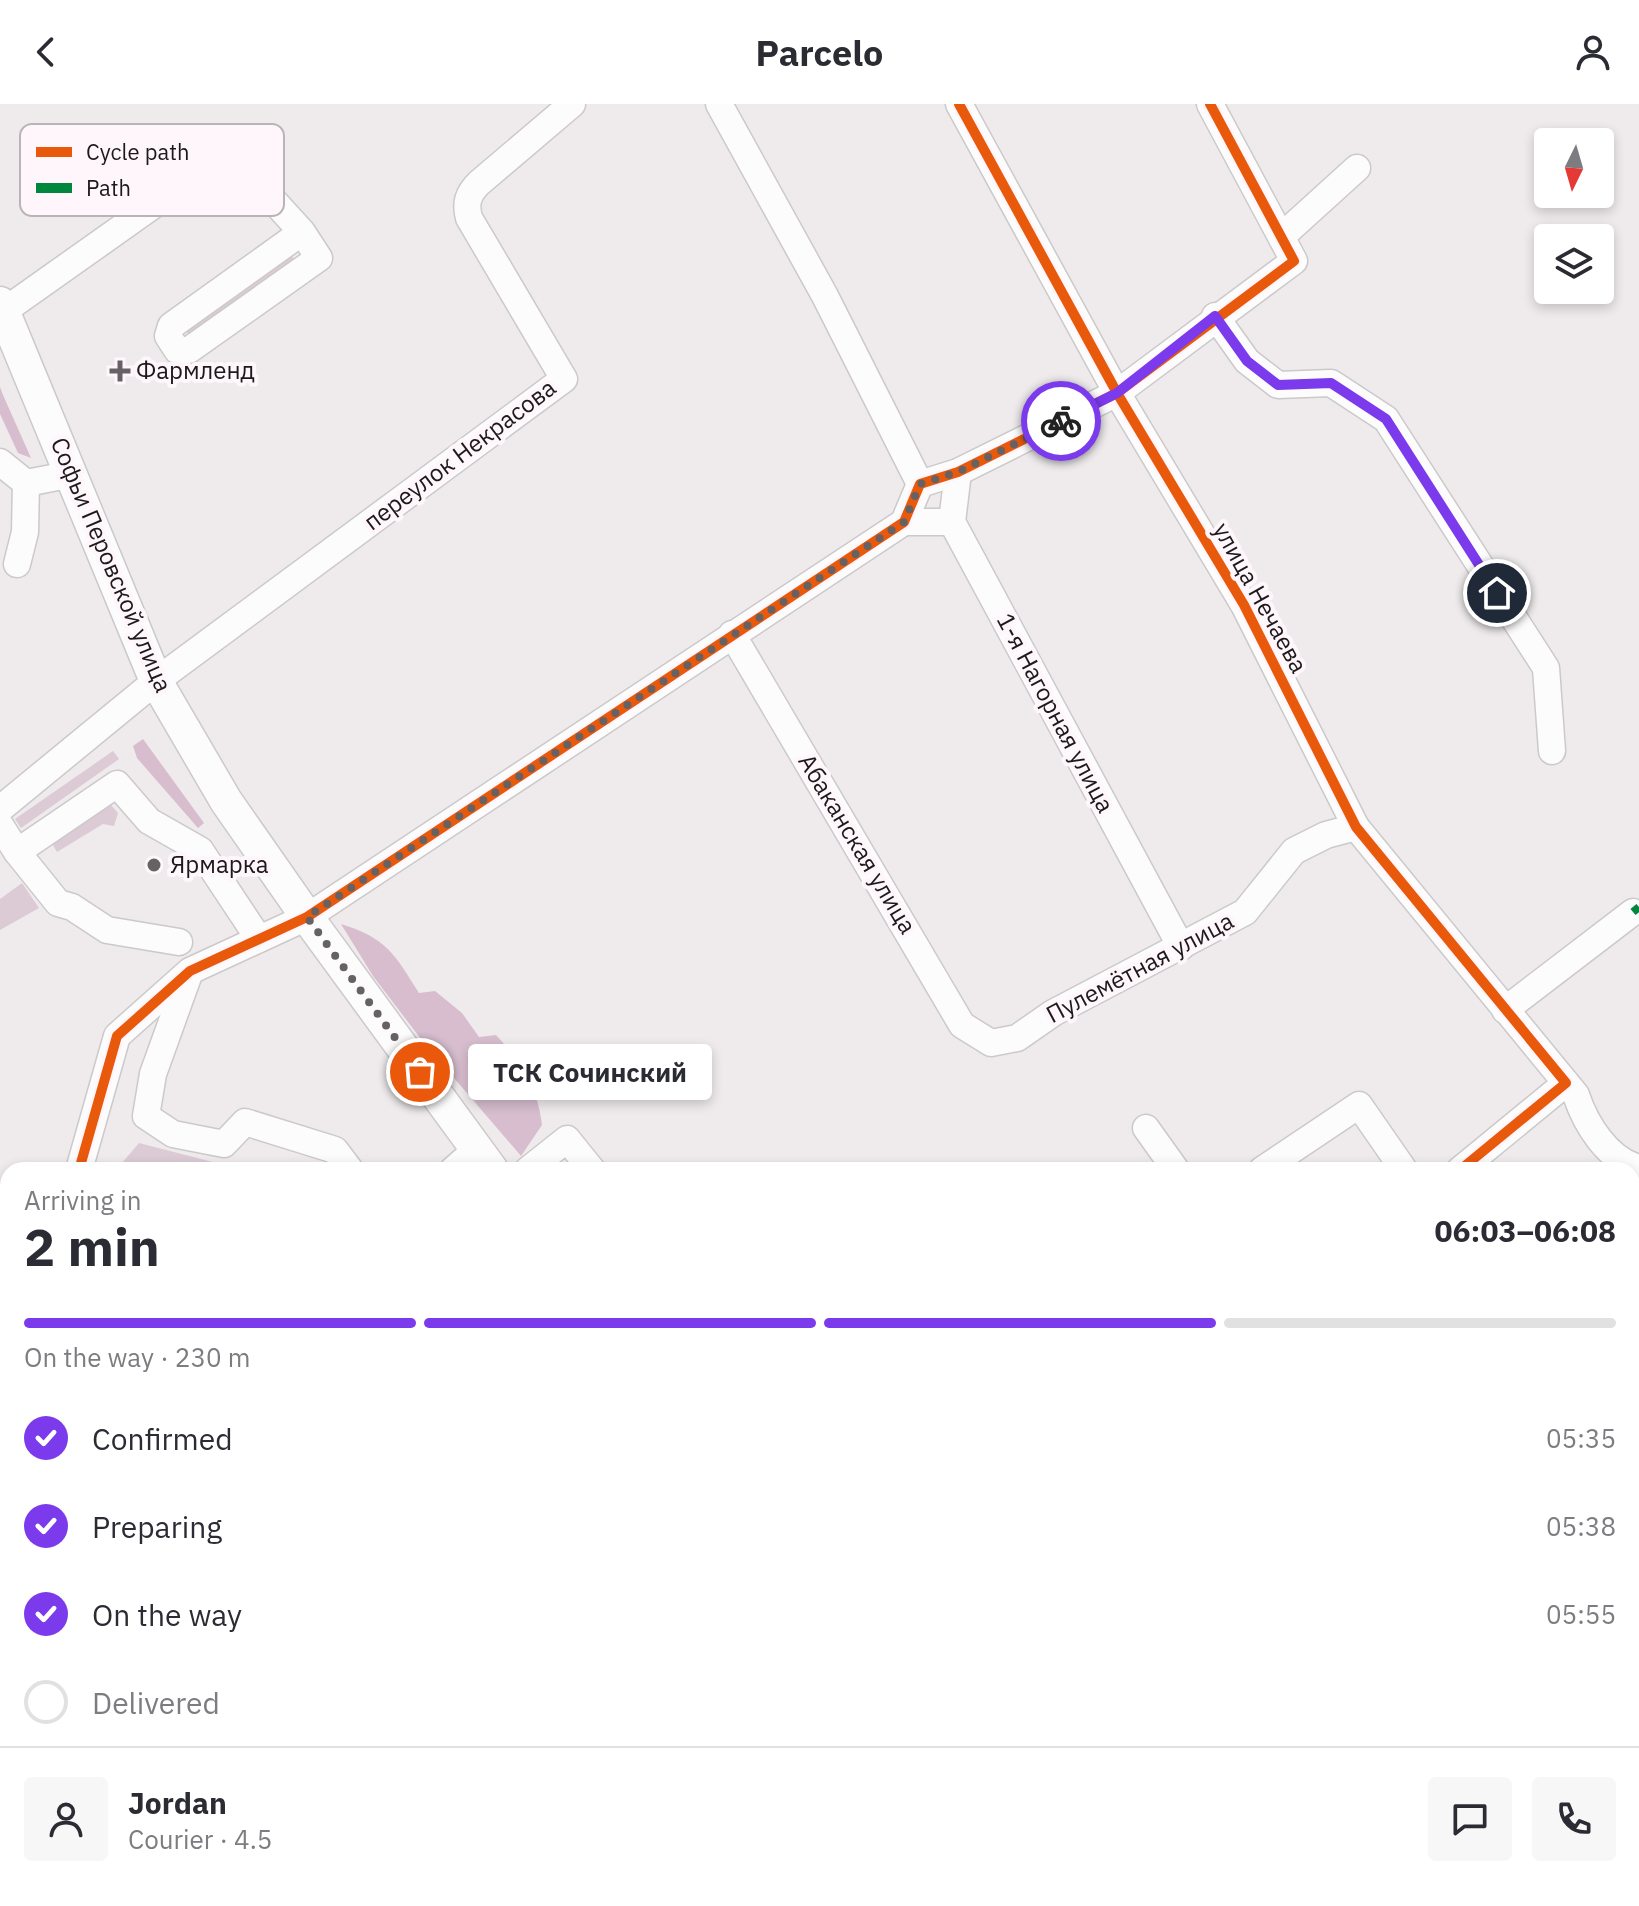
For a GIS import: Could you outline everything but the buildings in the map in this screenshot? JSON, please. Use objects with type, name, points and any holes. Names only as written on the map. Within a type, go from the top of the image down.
[{"type":"main road","name":"Софьи Перовской улица","points":[[2,307],[156,681],[226,801],[473,1162]]},
{"type":"street","name":"переулок Некрасова","points":[[156,681],[564,379],[466,208],[471,191],[479,183],[572,104]]},
{"type":"street","points":[[719,104],[825,296],[920,484]]},
{"type":"street","name":"улица Нечаева","points":[[959,104],[1117,393],[1244,605],[1356,827],[1576,1095],[1582,1114],[1620,1162]]},
{"type":"street","points":[[904,522],[920,484],[958,472],[1117,393],[1215,316],[1294,261],[1210,104]]},
{"type":"street","points":[[1282,236],[1357,168]]},
{"type":"street","points":[[284,212],[302,232],[319,258],[189,350],[177,350],[168,336],[171,326],[302,232]]},
{"type":"street","points":[[2,307],[134,216]]},
{"type":"street","points":[[1215,316],[1247,361],[1278,385],[1331,383],[1386,419],[1546,668],[1552,751]]},
{"type":"street","points":[[0,462],[26,483],[73,474]]},
{"type":"street","points":[[81,1162],[117,1036],[190,971],[307,917],[904,522],[952,522],[958,472]]},
{"type":"street","points":[[17,564],[25,532],[26,483]]},
{"type":"street","name":"1-я Нагорная улица","points":[[952,522],[1181,947]]},
{"type":"street","name":"Абаканская улица","points":[[732,634],[962,1025],[991,1043]]},
{"type":"street","points":[[0,809],[156,681]]},
{"type":"street","points":[[179,942],[107,930],[72,907],[58,903],[6,842],[117,784],[149,821],[200,850],[259,939]]},
{"type":"street","name":"Пулемётная улица","points":[[991,1043],[1017,1038],[1053,1013],[1245,912],[1294,851],[1326,835],[1356,827]]},
{"type":"street","points":[[1505,1010],[1633,912]]},
{"type":"street","points":[[190,971],[153,1074],[146,1116],[173,1134],[224,1144],[245,1122],[335,1150],[344,1162]]},
{"type":"street","points":[[1470,1162],[1566,1083]]},
{"type":"street","points":[[1274,1162],[1359,1105],[1398,1162]]},
{"type":"street","points":[[1146,1128],[1170,1162]]},
{"type":"street","points":[[538,1162],[567,1139],[586,1162]]},
{"type":"shaded area","points":[[290,254],[296,262],[190,337],[185,329]]},
{"type":"shaded area","points":[[0,387],[31,458],[18,453],[0,414]]},
{"type":"shaded area","points":[[143,739],[204,823],[198,828],[137,758],[133,746]]},
{"type":"shaded area","points":[[113,751],[119,759],[21,828],[15,819]]},
{"type":"shaded area","points":[[110,804],[118,813],[114,826],[103,824],[57,852],[50,840]]},
{"type":"shaded area","points":[[22,883],[39,908],[0,930],[0,899]]},
{"type":"shaded area","points":[[341,924],[379,941],[395,957],[419,993],[435,991],[462,1013],[479,1037],[496,1035],[513,1055],[537,1099],[542,1125],[521,1156],[424,1043],[373,976]]},
{"type":"shaded area","points":[[139,1143],[213,1162],[123,1162]]},
{"type":"marked path","points":[[1633,912],[1639,907]]},
{"type":"cycle path","points":[[959,104],[1117,393],[1244,605],[1356,827],[1566,1083],[1470,1162]]},
{"type":"cycle path","points":[[81,1162],[117,1036],[190,971],[307,917],[904,522],[920,484],[958,472],[1117,393],[1294,261],[1210,104]]},
{"type":"way so far","points":[[420,1072],[307,917],[904,522],[920,484],[958,472],[1061,421]]},
{"type":"place","name":"Фармленд","points":[[120,371]]},
{"type":"place","name":"Ярмарка","points":[[154,865]]},
{"type":"place","name":"ТСК Сочинский","points":[[420,1072]]},
{"type":"route","points":[[1061,421],[1117,393],[1215,316],[1247,361],[1278,385],[1331,383],[1386,419],[1497,593]]}]
